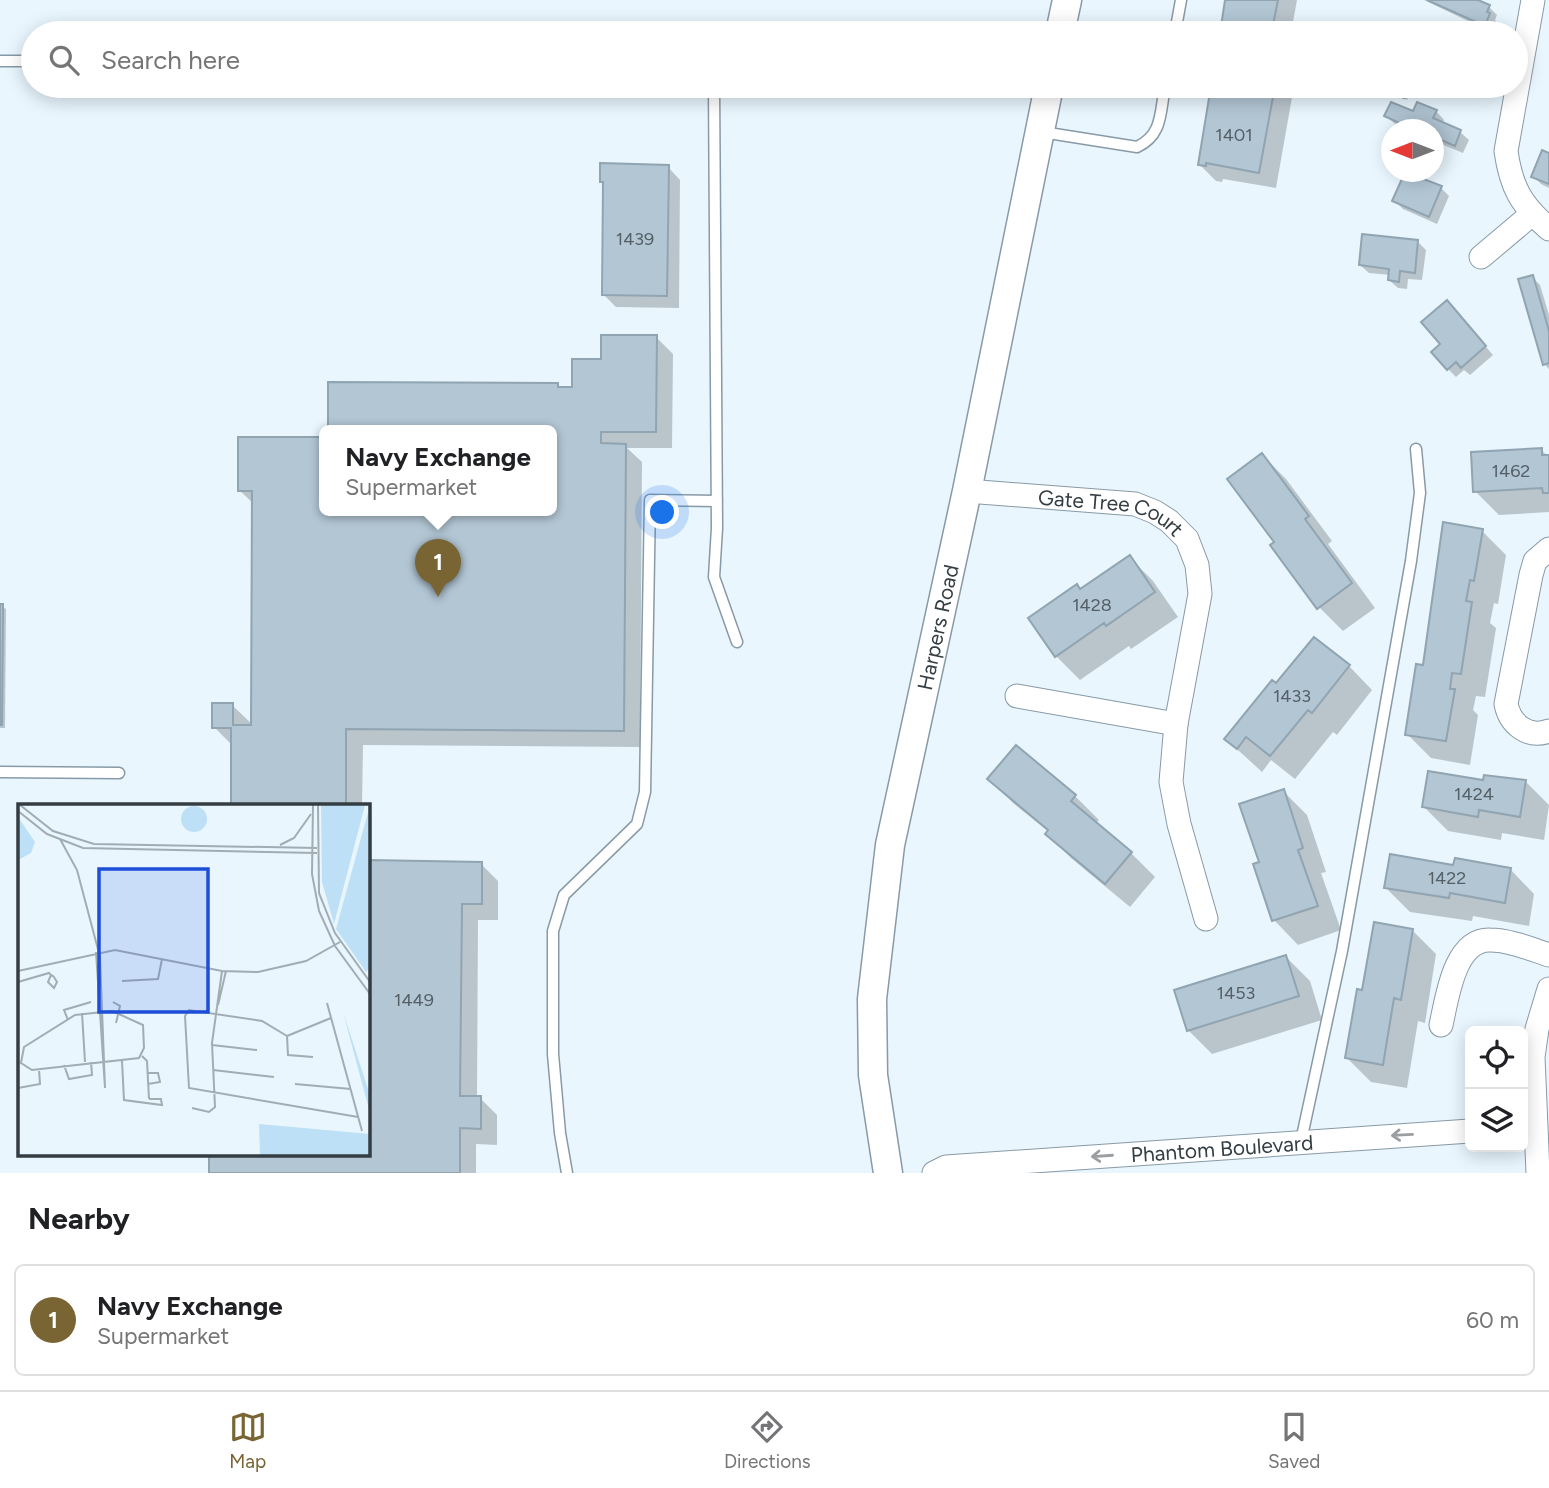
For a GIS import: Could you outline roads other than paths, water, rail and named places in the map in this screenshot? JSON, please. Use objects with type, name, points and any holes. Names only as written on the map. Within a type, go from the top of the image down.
[{"type":"street","points":[[1063,21],[1067,0]]},
{"type":"street","points":[[1528,28],[1533,0]]},
{"type":"street","name":"Harpers Road","points":[[888,1173],[873,1075],[872,999],[890,845],[967,491],[1047,98]]},
{"type":"street","points":[[1481,257],[1540,221],[1518,196],[1509,174],[1506,150],[1515,98]]},
{"type":"street","name":"Gate Tree Court","points":[[967,491],[1135,504],[1169,521],[1187,539],[1197,565],[1200,594],[1177,724],[1171,782],[1179,824],[1206,919]]},
{"type":"street","points":[[1549,549],[1535,561],[1506,704],[1509,717],[1517,726],[1526,731],[1549,731]]},
{"type":"street","points":[[1017,696],[1177,724]]},
{"type":"street","points":[[1441,1025],[1455,970],[1472,945],[1490,940],[1549,955]]},
{"type":"street","points":[[1538,1173],[1533,1057],[1537,1028],[1549,989]]},
{"type":"street","name":"Phantom Boulevard","points":[[934,1173],[946,1167],[1465,1131]]},
{"type":"lane","points":[[1177,21],[1181,0]]},
{"type":"lane","points":[[0,61],[21,61]]},
{"type":"lane","points":[[714,98],[718,501],[714,577],[737,642]]},
{"type":"lane","points":[[1040,132],[1137,147],[1156,133],[1163,98]]},
{"type":"lane","points":[[1301,1141],[1342,951],[1411,561],[1420,493],[1416,449]]},
{"type":"lane","points":[[566,1173],[553,1054],[554,931],[564,895],[637,824],[645,792],[650,500],[718,501]]},
{"type":"lane","points":[[0,772],[119,773]]},
{"type":"place","name":"Navy Exchange","points":[[438,597]]}]
